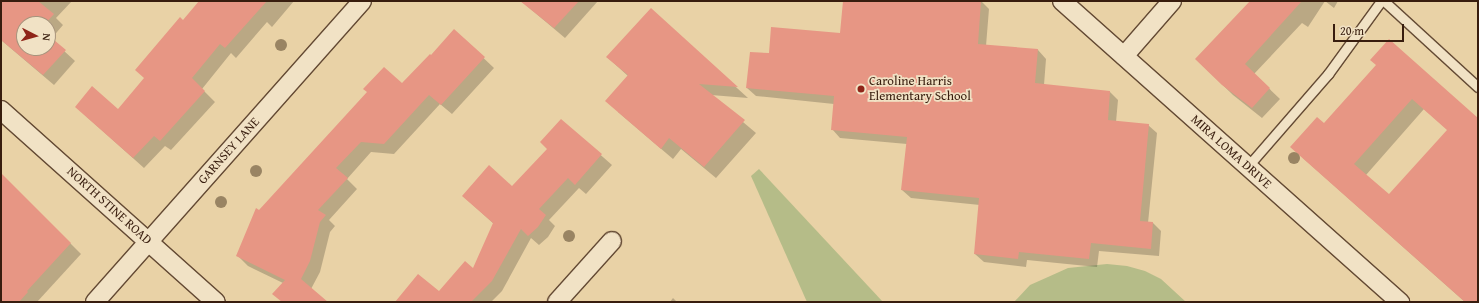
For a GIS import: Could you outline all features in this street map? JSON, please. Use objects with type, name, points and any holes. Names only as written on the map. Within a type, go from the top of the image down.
[{"type":"street","name":"GARNSEY LANE","points":[[95,302],[362,1]]},
{"type":"street","name":"MIRA LOMA DRIVE","points":[[1062,1],[1400,302]]},
{"type":"street","points":[[1124,56],[1172,1]]},
{"type":"street","name":"NORTH STINE ROAD","points":[[1,110],[216,302]]},
{"type":"street","points":[[557,302],[612,241]]},
{"type":"lane","points":[[1248,166],[1328,74],[1383,1],[1478,87]]},
{"type":"green space","points":[[759,169],[883,302],[807,302],[751,176]]},
{"type":"green space","points":[[1107,264],[1127,266],[1145,271],[1161,279],[1186,302],[1014,302],[1030,285],[1068,268]]},
{"type":"building","points":[[1,1],[38,1],[54,14],[52,16],[16,16],[16,52],[1,40]]},
{"type":"building","points":[[199,1],[267,1],[225,48],[220,44],[192,78],[205,91],[160,141],[154,136],[133,158],[75,107],[92,86],[118,109],[144,78],[135,70],[180,17],[183,20]]},
{"type":"building","points":[[520,1],[579,1],[554,28]]},
{"type":"building","points":[[843,1],[981,1],[978,44],[1038,49],[1035,83],[1110,91],[1108,120],[1149,124],[1140,221],[1153,222],[1151,249],[1091,243],[1089,259],[1019,252],[1018,259],[974,254],[979,198],[901,190],[907,137],[831,130],[834,96],[746,88],[750,52],[769,53],[771,27],[840,33]]},
{"type":"building","points":[[1250,1],[1302,1],[1245,64],[1270,88],[1252,108],[1222,85],[1195,59]]},
{"type":"building","points":[[651,8],[738,87],[699,84],[745,120],[704,167],[669,138],[661,149],[605,101],[628,75],[606,57]]},
{"type":"building","points":[[454,29],[485,57],[441,105],[429,95],[384,144],[361,142],[336,168],[348,178],[318,210],[326,215],[320,222],[310,261],[301,279],[328,302],[282,302],[272,294],[285,280],[236,256],[256,208],[259,210],[367,92],[363,89],[384,67],[402,83],[430,54],[431,55]]},
{"type":"building","points":[[1389,39],[1478,118],[1478,302],[1465,302],[1290,147],[1317,117],[1324,123],[1376,65],[1370,60]],"holes":[[[1412,99],[1447,130],[1389,194],[1354,164]]]},
{"type":"building","points":[[56,42],[66,50],[43,75],[20,56],[56,56]]},
{"type":"building","points":[[561,119],[602,154],[575,185],[568,178],[539,209],[546,215],[538,227],[528,236],[521,229],[492,281],[471,302],[395,302],[418,274],[439,291],[465,261],[473,268],[493,223],[462,196],[489,165],[512,186],[547,149],[540,142]]},
{"type":"building","points":[[1,173],[71,243],[27,291],[28,292],[19,302],[1,302]]},
{"type":"place","name":"Caroline Harris Elementary School","points":[[861,89]]}]
